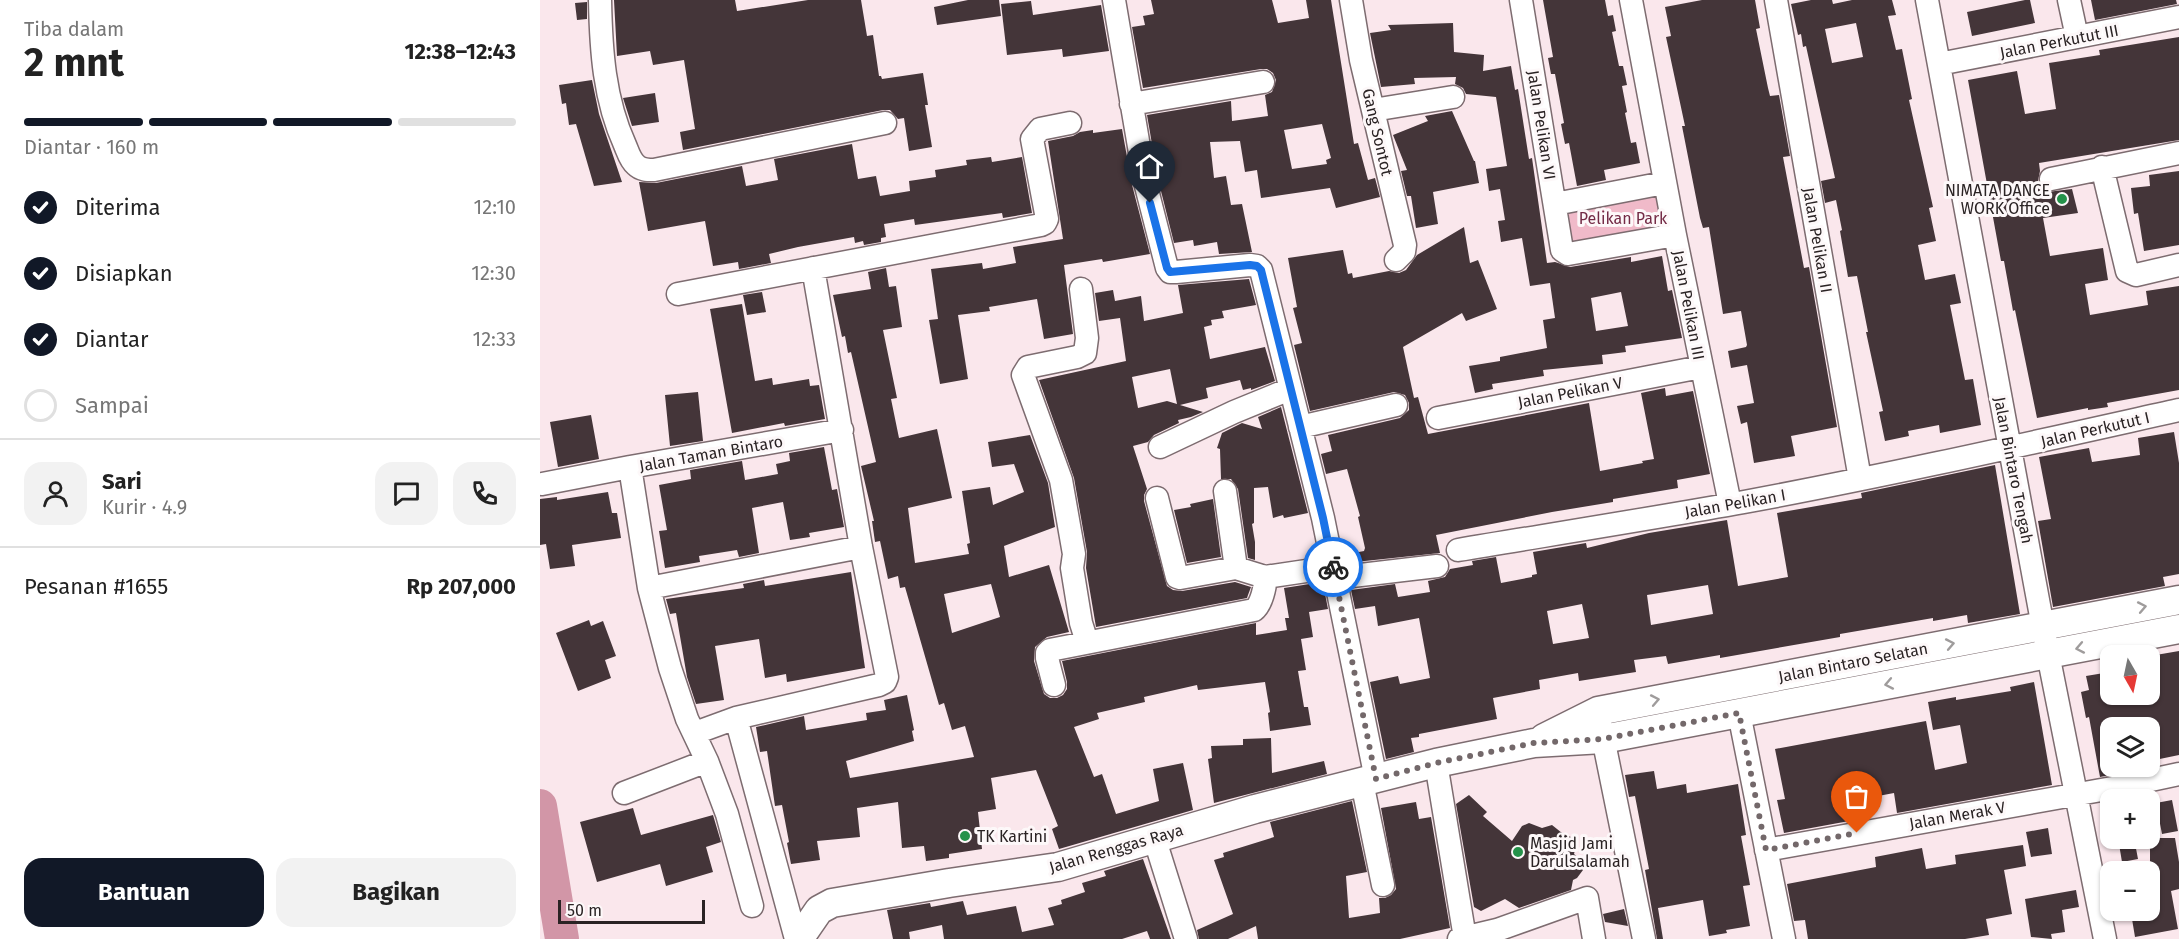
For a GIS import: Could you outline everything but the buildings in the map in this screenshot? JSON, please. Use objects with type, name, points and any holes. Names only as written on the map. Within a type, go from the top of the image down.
[{"type":"street","points":[[600,0],[601,50],[612,114],[631,158],[644,170],[654,170],[885,123]]},
{"type":"street","points":[[1114,0],[1145,182],[1167,268],[1170,272],[1257,266],[1261,270],[1334,573],[1369,780],[1383,885]]},
{"type":"street","name":"Gang Sontot","points":[[1352,0],[1361,60],[1405,245],[1404,252],[1396,260]]},
{"type":"street","name":"Jalan Pelikan VI","points":[[1521,0],[1562,250],[1568,254],[1675,235]]},
{"type":"street","name":"Jalan Pelikan III","points":[[1631,0],[1664,183],[1730,504]]},
{"type":"street","name":"Jalan Pelikan II","points":[[1776,0],[1860,480]]},
{"type":"street","name":"Jalan Bintaro Tengah","points":[[1928,0],[2048,654],[2105,939]]},
{"type":"street","points":[[2069,0],[2077,37]]},
{"type":"street","name":"Jalan Perkutut III","points":[[1939,64],[2179,17]]},
{"type":"street","points":[[1131,104],[1263,82]]},
{"type":"street","points":[[1373,110],[1453,97]]},
{"type":"street","points":[[678,294],[1041,225],[1047,219],[1032,139],[1040,129],[1070,123]]},
{"type":"street","points":[[2051,179],[2179,153]]},
{"type":"street","points":[[2102,167],[2127,271],[2136,275],[2179,265]]},
{"type":"street","points":[[1554,204],[1664,183]]},
{"type":"street","points":[[694,733],[736,718],[872,687],[885,682],[886,671],[861,547],[813,268]]},
{"type":"street","points":[[1081,289],[1088,338],[1084,352],[1077,357],[1028,367],[1023,375],[1061,480],[1074,555],[1072,568],[1081,623],[1088,642]]},
{"type":"street","name":"Jalan Pelikan V","points":[[1438,418],[1701,367]]},
{"type":"street","points":[[1160,447],[1234,412],[1290,389]]},
{"type":"street","points":[[1300,427],[1396,405]]},
{"type":"street","name":"Jalan Perkutut I","points":[[2010,448],[2179,410]]},
{"type":"street","name":"Jalan Taman Bintaro","points":[[752,906],[727,814],[707,761],[687,719],[670,668],[649,588],[630,467],[842,430]]},
{"type":"street","name":"Jalan Pelikan I","points":[[1458,550],[1860,480],[2010,448]]},
{"type":"street","points":[[542,484],[630,467]]},
{"type":"street","points":[[1225,491],[1236,568]]},
{"type":"street","points":[[1157,498],[1177,577],[1180,578],[1236,568],[1265,577],[1437,566]]},
{"type":"street","points":[[649,588],[861,547]]},
{"type":"street","points":[[1054,685],[1047,658],[1050,650],[1254,610],[1259,606],[1266,582],[1265,577]]},
{"type":"street","name":"Jalan Bintaro Selatan","points":[[1534,743],[1598,711],[2179,600]]},
{"type":"street","name":"Jalan Bintaro Selatan","points":[[1369,780],[1436,763],[1534,743],[1603,739],[2179,629]]},
{"type":"street","points":[[1598,711],[1644,939]]},
{"type":"street","points":[[1739,713],[1784,939]]},
{"type":"street","points":[[736,718],[797,939]]},
{"type":"street","points":[[624,793],[707,761]]},
{"type":"street","points":[[1436,763],[1462,938],[1541,916],[1587,898],[1594,939]]},
{"type":"street","name":"Jalan Merak V","points":[[1766,850],[2179,774]]},
{"type":"street","name":"Jalan Renggas Raya","points":[[797,939],[819,909],[832,903],[1058,867],[1256,808],[1369,780]]},
{"type":"street","points":[[1154,837],[1186,939]]},
{"type":"green space","name":"Pelikan Park","points":[[1662,191],[1670,229],[1567,249],[1560,210]]},
{"type":"waterway","points":[[540,806],[562,939]]},
{"type":"way so far","points":[[1333,567],[1376,779],[1436,763],[1534,743],[1603,739],[1739,713],[1766,850],[1857,833]]},
{"type":"place","name":"NIMATA DANCE WORK Office","points":[[2062,199]]},
{"type":"place","name":"TK Kartini","points":[[965,836]]},
{"type":"place","name":"Masjid Jami Darulsalamah","points":[[1518,852]]},
{"type":"route","points":[[1150,203],[1170,272],[1250,265],[1257,266],[1261,270],[1323,518],[1333,567]]}]
